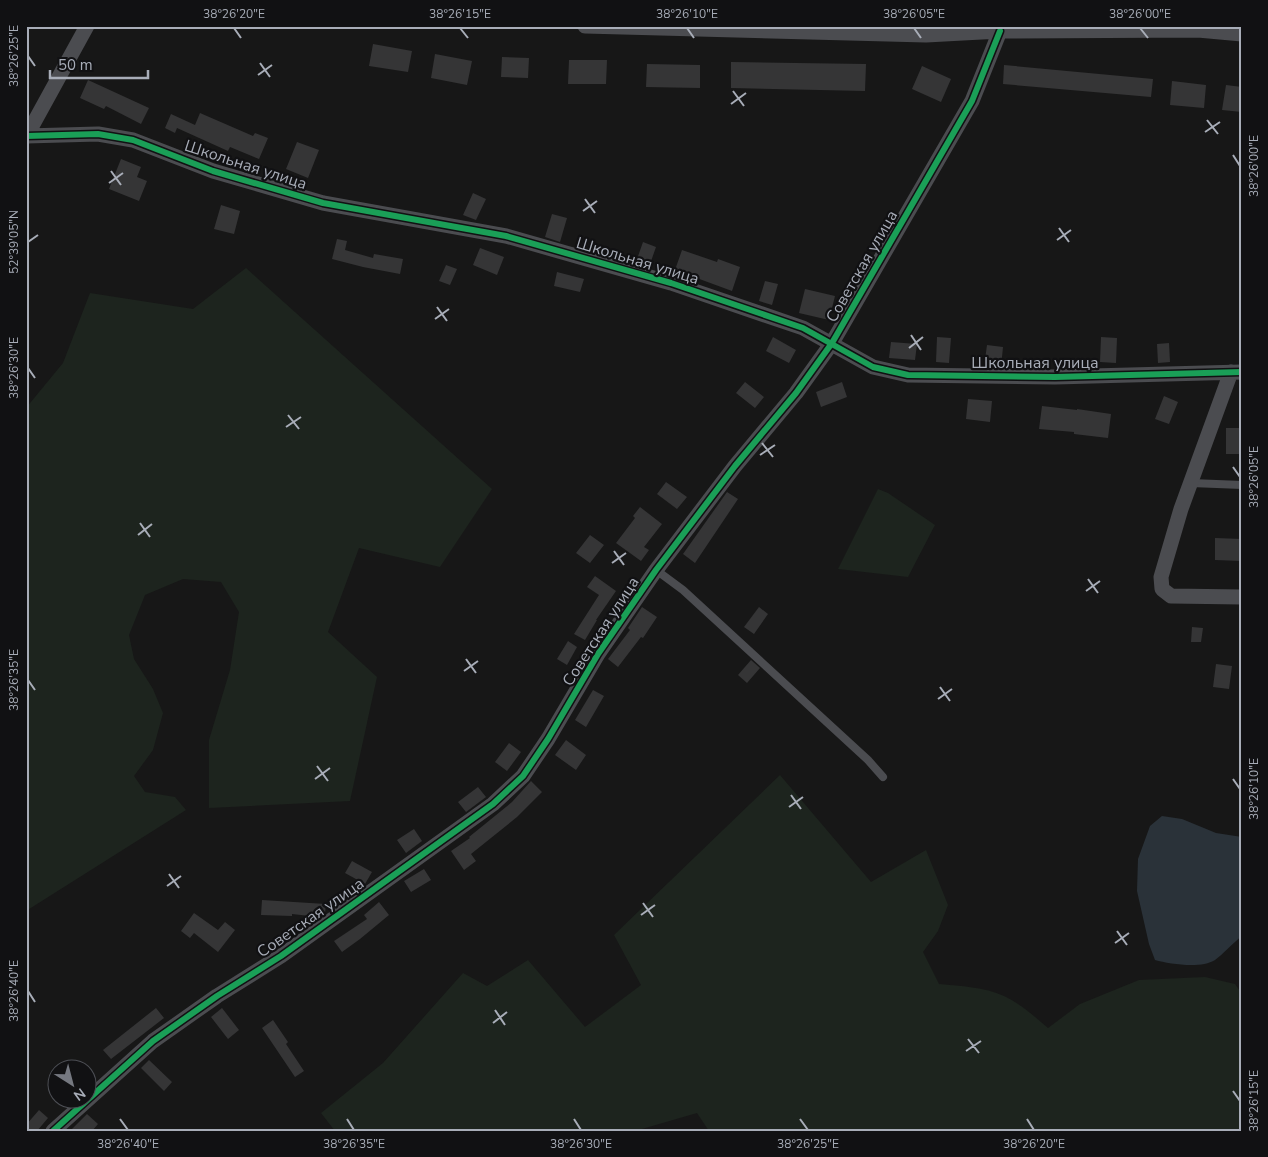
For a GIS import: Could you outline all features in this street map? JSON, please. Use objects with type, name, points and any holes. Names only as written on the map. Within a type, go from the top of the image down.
[{"type":"street","points":[[26,136],[87,26]]},
{"type":"street","points":[[585,26],[923,31],[1198,30],[1242,34]]},
{"type":"street","name":"Советская улица","points":[[53,1131],[154,1041],[216,996],[281,956],[493,804],[523,776],[548,739],[598,654],[656,570],[735,466],[796,393],[832,343],[972,101],[1000,31]]},
{"type":"street","name":"Школьная улица","points":[[26,136],[98,134],[133,140],[213,171],[323,203],[506,236],[671,283],[803,328],[873,366],[908,375],[1055,377],[1236,372]]},
{"type":"street","points":[[1236,372],[1181,508],[1161,577],[1162,589],[1171,596],[1242,598]]},
{"type":"lane","points":[[1191,483],[1242,485]]},
{"type":"lane","points":[[656,570],[691,596],[868,760],[883,777]]},
{"type":"shaded area","points":[[246,268],[492,489],[440,567],[359,548],[328,632],[377,677],[350,801],[209,808],[209,740],[230,670],[239,612],[221,582],[183,579],[145,595],[129,635],[134,659],[153,689],[163,713],[153,750],[134,776],[145,792],[175,797],[186,810],[26,911],[26,408],[63,363],[90,293],[193,309]]},
{"type":"shaded area","points":[[878,489],[888,493],[935,525],[908,577],[838,569]]},
{"type":"shaded area","points":[[780,775],[871,882],[926,850],[948,905],[938,931],[923,952],[939,984],[964,986],[1004,996],[1022,1006],[1048,1028],[1080,1004],[1139,980],[1205,977],[1235,984],[1242,994],[1242,1131],[709,1131],[697,1113],[635,1131],[335,1131],[321,1113],[383,1063],[463,973],[487,986],[528,960],[585,1027],[641,985],[614,935]]},
{"type":"shaded area","points":[[1162,816],[1182,819],[1216,833],[1242,837],[1242,936],[1218,958],[1209,963],[1185,965],[1155,960],[1149,944],[1137,891],[1138,859],[1150,826]]},
{"type":"building","points":[[373,44],[412,51],[408,72],[369,66]]},
{"type":"building","points":[[435,54],[472,61],[467,85],[431,78]]},
{"type":"building","points":[[502,57],[529,58],[528,78],[501,77]]},
{"type":"building","points":[[569,60],[607,60],[606,84],[568,84]]},
{"type":"building","points":[[731,62],[866,64],[865,91],[731,88]]},
{"type":"building","points":[[647,64],[700,65],[700,88],[646,87]]},
{"type":"building","points":[[1004,65],[1153,79],[1151,97],[1003,84]]},
{"type":"building","points":[[922,66],[951,79],[941,102],[912,89]]},
{"type":"building","points":[[88,80],[149,108],[141,124],[106,106],[104,109],[80,98]]},
{"type":"building","points":[[1172,81],[1206,85],[1204,108],[1170,105]]},
{"type":"building","points":[[1226,85],[1242,87],[1242,112],[1222,110]]},
{"type":"building","points":[[200,113],[253,136],[255,133],[268,138],[259,159],[230,147],[228,151],[177,128],[175,133],[165,128],[171,114],[195,125]]},
{"type":"building","points":[[297,142],[319,150],[308,178],[286,169]]},
{"type":"building","points":[[121,159],[141,167],[137,177],[147,181],[139,201],[109,189]]},
{"type":"building","points":[[473,193],[486,199],[476,220],[463,215]]},
{"type":"building","points":[[221,205],[240,211],[234,234],[214,229]]},
{"type":"building","points":[[552,214],[567,218],[560,242],[545,237]]},
{"type":"building","points":[[337,239],[347,241],[345,250],[373,258],[374,254],[403,259],[400,274],[332,259]]},
{"type":"building","points":[[643,242],[656,247],[649,267],[636,262]]},
{"type":"building","points":[[480,248],[504,257],[497,275],[473,265]]},
{"type":"building","points":[[682,250],[717,262],[718,259],[740,267],[732,291],[675,270]]},
{"type":"building","points":[[446,265],[457,269],[450,285],[439,281]]},
{"type":"building","points":[[557,272],[584,279],[580,292],[554,286]]},
{"type":"building","points":[[765,281],[778,284],[772,305],[759,301]]},
{"type":"building","points":[[805,289],[835,296],[829,320],[799,313]]},
{"type":"building","points":[[773,337],[796,350],[789,363],[766,351]]},
{"type":"building","points":[[937,337],[951,338],[949,363],[936,362]]},
{"type":"building","points":[[1101,337],[1117,338],[1116,363],[1100,362]]},
{"type":"building","points":[[891,342],[917,344],[915,360],[889,358]]},
{"type":"building","points":[[1169,343],[1170,362],[1158,363],[1157,344]]},
{"type":"building","points":[[987,345],[1003,347],[1001,367],[984,367]]},
{"type":"building","points":[[745,382],[764,397],[755,408],[736,393]]},
{"type":"building","points":[[842,382],[847,397],[821,407],[816,392]]},
{"type":"building","points":[[1164,396],[1178,402],[1169,424],[1155,419]]},
{"type":"building","points":[[968,399],[992,401],[990,422],[966,419]]},
{"type":"building","points":[[1042,406],[1111,414],[1108,438],[1074,434],[1074,432],[1039,429]]},
{"type":"building","points":[[1226,428],[1242,428],[1242,454],[1226,454]]},
{"type":"building","points":[[666,482],[687,497],[677,509],[657,494]]},
{"type":"building","points":[[727,492],[738,499],[695,563],[683,554]]},
{"type":"building","points":[[640,507],[662,524],[644,547],[649,550],[641,561],[616,543],[635,518],[633,516]]},
{"type":"building","points":[[590,535],[604,545],[590,563],[576,553]]},
{"type":"building","points":[[1215,538],[1242,539],[1242,561],[1215,560]]},
{"type":"building","points":[[595,576],[616,591],[585,640],[574,634],[599,595],[587,587]]},
{"type":"building","points":[[642,607],[657,617],[643,638],[641,637],[618,667],[608,659],[630,630],[628,628]]},
{"type":"building","points":[[759,607],[768,614],[754,634],[744,627]]},
{"type":"building","points":[[1192,627],[1203,628],[1201,642],[1191,642]]},
{"type":"building","points":[[568,641],[577,647],[567,665],[557,659]]},
{"type":"building","points":[[751,660],[760,668],[747,683],[738,675]]},
{"type":"building","points":[[1216,664],[1232,666],[1229,689],[1213,687]]},
{"type":"building","points":[[593,690],[604,696],[586,727],[575,720]]},
{"type":"building","points":[[566,740],[586,755],[576,770],[555,755]]},
{"type":"building","points":[[509,743],[521,752],[507,771],[495,762]]},
{"type":"building","points":[[531,781],[542,792],[517,817],[471,854],[476,861],[464,870],[451,851],[470,838],[512,802]]},
{"type":"building","points":[[478,787],[486,797],[466,812],[458,802]]},
{"type":"building","points":[[414,829],[422,841],[406,853],[397,840]]},
{"type":"building","points":[[352,861],[372,872],[365,884],[345,873]]},
{"type":"building","points":[[424,869],[431,880],[411,892],[404,881]]},
{"type":"building","points":[[262,900],[326,904],[325,913],[319,917],[292,914],[292,916],[261,915]]},
{"type":"building","points":[[379,902],[389,915],[342,952],[334,941],[367,919],[364,915]]},
{"type":"building","points":[[194,913],[218,930],[225,922],[235,930],[218,952],[194,933],[190,938],[181,931]]},
{"type":"building","points":[[156,1008],[164,1018],[111,1059],[103,1050]]},
{"type":"building","points":[[222,1008],[239,1030],[228,1039],[211,1017]]},
{"type":"building","points":[[273,1020],[304,1071],[295,1077],[262,1028]]},
{"type":"building","points":[[149,1060],[172,1082],[164,1091],[141,1068]]},
{"type":"building","points":[[39,1110],[48,1118],[37,1131],[26,1131],[26,1125]]},
{"type":"building","points":[[87,1114],[98,1124],[92,1131],[70,1131]]},
{"type":"cycle path","points":[[53,1131],[153,1041],[217,996],[281,956],[493,804],[523,776],[548,739],[598,654],[656,570],[735,466],[796,393],[832,343],[972,101],[1000,31]]},
{"type":"cycle path","points":[[26,136],[98,134],[133,140],[213,171],[323,203],[506,236],[671,283],[803,328],[873,367],[908,375],[1055,377],[1242,372]]}]
